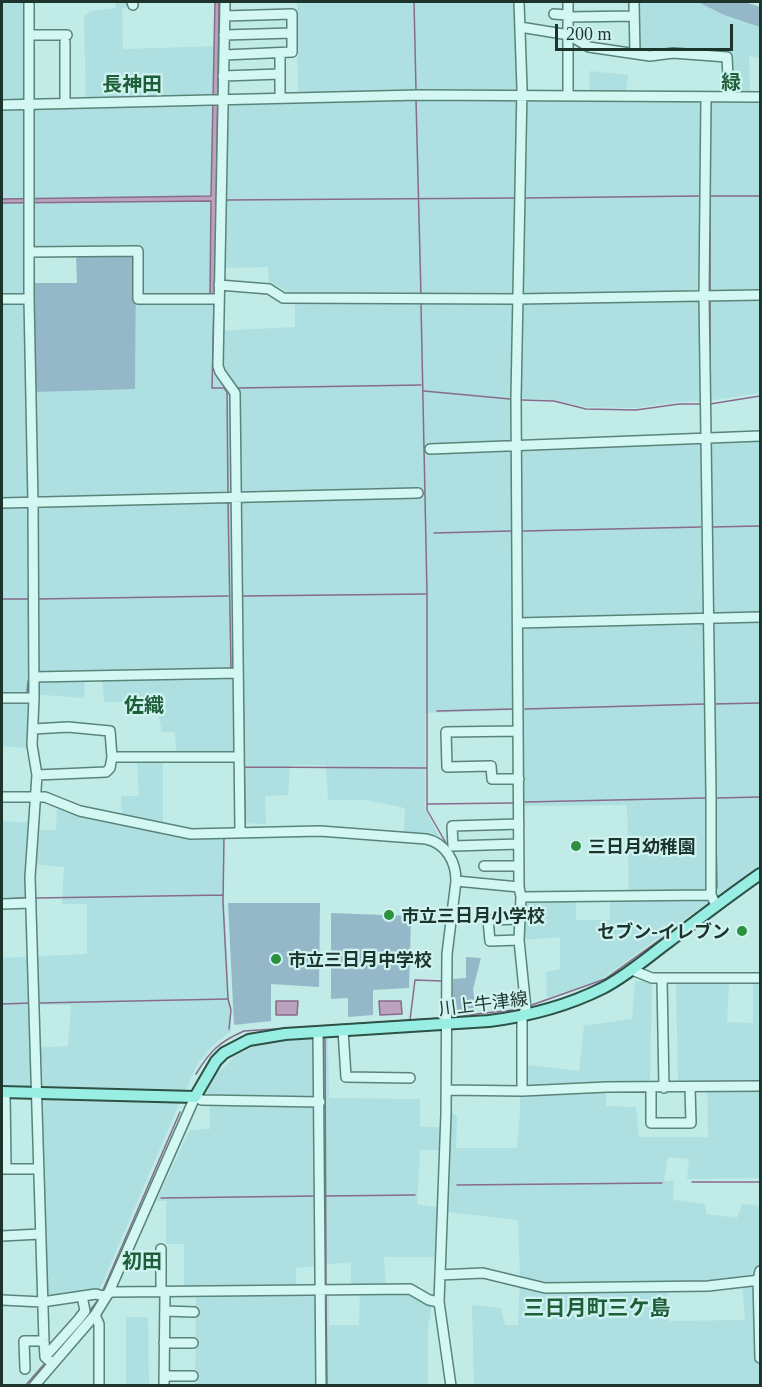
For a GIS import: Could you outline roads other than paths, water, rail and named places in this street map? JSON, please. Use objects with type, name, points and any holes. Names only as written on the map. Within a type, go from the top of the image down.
[{"type":"main road","name":"川上牛津線","points":[[195,1097],[216,1061],[234,1046],[267,1035],[447,1020],[524,1010],[550,1010],[590,994],[632,970],[713,900],[760,876]]},
{"type":"main road","points":[[3,1092],[195,1097]]},
{"type":"street","points":[[29,2],[29,299],[34,698],[32,745],[37,775],[31,903],[42,1302],[45,1357],[53,1364]]},
{"type":"street","points":[[225,2],[223,76],[217,99],[221,200],[218,366],[235,393],[230,497],[238,673],[240,831]]},
{"type":"street","points":[[519,2],[524,27],[517,298],[516,447],[519,940],[524,1010],[522,1091]]},
{"type":"street","points":[[568,2],[568,96]]},
{"type":"street","points":[[634,2],[635,53]]},
{"type":"street","points":[[224,55],[292,52],[292,14],[225,16]]},
{"type":"street","points":[[554,14],[634,16]]},
{"type":"street","points":[[524,27],[589,47],[650,56],[673,53],[727,57],[729,97]]},
{"type":"street","points":[[224,35],[292,33]]},
{"type":"street","points":[[29,35],[66,38],[65,103]]},
{"type":"street","points":[[280,53],[280,98]]},
{"type":"street","points":[[223,76],[280,74]]},
{"type":"street","points":[[2,105],[419,95],[760,98]]},
{"type":"street","points":[[456,882],[520,892],[713,900],[706,97]]},
{"type":"street","points":[[29,252],[138,251],[138,299],[219,299]]},
{"type":"street","points":[[219,285],[269,289],[283,298],[760,295]]},
{"type":"street","points":[[2,299],[29,299]]},
{"type":"street","points":[[430,449],[760,436]]},
{"type":"street","points":[[2,502],[418,493]]},
{"type":"street","points":[[518,623],[760,617]]},
{"type":"street","points":[[33,677],[238,673]]},
{"type":"street","points":[[2,698],[34,698]]},
{"type":"street","points":[[33,729],[68,727],[110,731],[112,757],[110,768],[106,772],[37,775]]},
{"type":"street","points":[[518,731],[446,732],[447,767],[492,766],[492,779],[519,778]]},
{"type":"street","points":[[112,757],[239,757]]},
{"type":"street","points":[[2,797],[37,796],[55,800],[80,811],[171,831],[200,834],[240,831],[320,831],[430,840],[447,852],[455,870],[456,882],[447,947],[446,1090],[439,1302],[451,1386]]},
{"type":"street","points":[[519,824],[452,826],[453,846],[519,844]]},
{"type":"street","points":[[484,866],[519,866]]},
{"type":"street","points":[[2,904],[31,903]]},
{"type":"street","points":[[519,940],[490,941],[488,920],[520,919]]},
{"type":"street","points":[[632,970],[652,978],[662,979],[760,978]]},
{"type":"street","points":[[662,979],[664,1088]]},
{"type":"street","points":[[343,1030],[346,1077],[410,1078]]},
{"type":"street","points":[[318,1032],[325,1291],[321,1386]]},
{"type":"street","points":[[446,1090],[522,1091],[760,1086]]},
{"type":"street","points":[[651,1088],[651,1123],[691,1123],[690,1087]]},
{"type":"street","points":[[3,1092],[4,1169],[39,1169]]},
{"type":"street","points":[[34,1386],[42,1381],[53,1364],[94,1315],[195,1097],[202,1100],[320,1102]]},
{"type":"street","points":[[2,1236],[40,1234]]},
{"type":"street","points":[[161,1249],[165,1311],[164,1381],[193,1376]]},
{"type":"street","points":[[440,1275],[483,1273],[545,1288],[708,1286],[760,1277],[760,1358]]},
{"type":"street","points":[[2,1300],[42,1302],[112,1292],[410,1289],[429,1300],[439,1302]]},
{"type":"street","points":[[45,1357],[85,1311],[82,1296]]},
{"type":"street","points":[[165,1311],[194,1312]]},
{"type":"street","points":[[94,1315],[99,1324],[99,1386]]},
{"type":"street","points":[[25,1369],[24,1341],[44,1341]]},
{"type":"street","points":[[164,1343],[193,1343]]},
{"type":"waterway","points":[[414,2],[416,90]]},
{"type":"waterway","points":[[584,49],[589,52],[606,54]]},
{"type":"waterway","points":[[416,100],[421,296]]},
{"type":"waterway","points":[[710,139],[710,290]]},
{"type":"waterway","points":[[523,198],[699,196]]},
{"type":"waterway","points":[[710,196],[760,196]]},
{"type":"waterway","points":[[226,200],[515,198]]},
{"type":"waterway","points":[[710,298],[710,392]]},
{"type":"waterway","points":[[214,302],[212,388],[224,388],[227,392],[228,495]]},
{"type":"waterway","points":[[421,304],[427,593],[427,810],[446,843]]},
{"type":"waterway","points":[[237,388],[421,385]]},
{"type":"waterway","points":[[424,391],[510,399]]},
{"type":"waterway","points":[[710,404],[760,396]]},
{"type":"waterway","points":[[522,400],[554,401],[586,409],[636,410],[679,404],[700,404]]},
{"type":"waterway","points":[[228,503],[231,668]]},
{"type":"waterway","points":[[711,527],[760,526]]},
{"type":"waterway","points":[[523,531],[701,527]]},
{"type":"waterway","points":[[434,533],[511,531]]},
{"type":"waterway","points":[[242,596],[426,594]]},
{"type":"waterway","points":[[37,599],[228,596]]},
{"type":"waterway","points":[[2,599],[30,599]]},
{"type":"waterway","points":[[27,693],[29,681]]},
{"type":"waterway","points":[[243,685],[245,823]]},
{"type":"waterway","points":[[714,704],[760,703]]},
{"type":"waterway","points":[[525,709],[705,704]]},
{"type":"waterway","points":[[437,711],[513,709]]},
{"type":"waterway","points":[[244,767],[426,768]]},
{"type":"waterway","points":[[715,787],[717,888]]},
{"type":"waterway","points":[[716,798],[760,797]]},
{"type":"waterway","points":[[525,802],[705,798]]},
{"type":"waterway","points":[[428,804],[513,803]]},
{"type":"waterway","points":[[224,838],[223,902],[228,999],[231,1010],[229,1029]]},
{"type":"waterway","points":[[36,898],[223,895]]},
{"type":"waterway","points":[[2,899],[27,898]]},
{"type":"waterway","points":[[529,1006],[605,979],[711,903]]},
{"type":"waterway","points":[[410,1020],[415,980],[442,981],[442,970]]},
{"type":"waterway","points":[[39,1003],[227,999]]},
{"type":"waterway","points":[[2,1004],[31,1003]]},
{"type":"waterway","points":[[449,1017],[522,1009]]},
{"type":"waterway","points":[[196,1074],[216,1048],[244,1031],[441,1018]]},
{"type":"waterway","points":[[325,1039],[326,1287]]},
{"type":"waterway","points":[[103,1290],[180,1112]]},
{"type":"waterway","points":[[692,1182],[760,1182]]},
{"type":"waterway","points":[[457,1185],[662,1183]]},
{"type":"waterway","points":[[326,1196],[415,1195]]},
{"type":"waterway","points":[[161,1198],[316,1196]]},
{"type":"waterway","points":[[326,1295],[327,1386]]},
{"type":"waterway","points":[[88,1313],[98,1300]]},
{"type":"waterway","points":[[25,1386],[46,1362]]},
{"type":"place","name":"三日月幼稚園","points":[[576,846]]},
{"type":"place","name":"市立三日月小学校","points":[[389,915]]},
{"type":"place","name":"セブン-イレブン","points":[[742,931]]},
{"type":"place","name":"市立三日月中学校","points":[[276,959]]},
{"type":"district","name":"緑","points":[[731,81]]},
{"type":"district","name":"長神田","points":[[132,83]]},
{"type":"district","name":"佐織","points":[[144,704]]},
{"type":"district","name":"初田","points":[[142,1260]]},
{"type":"district","name":"三日月町三ケ島","points":[[597,1307]]}]
